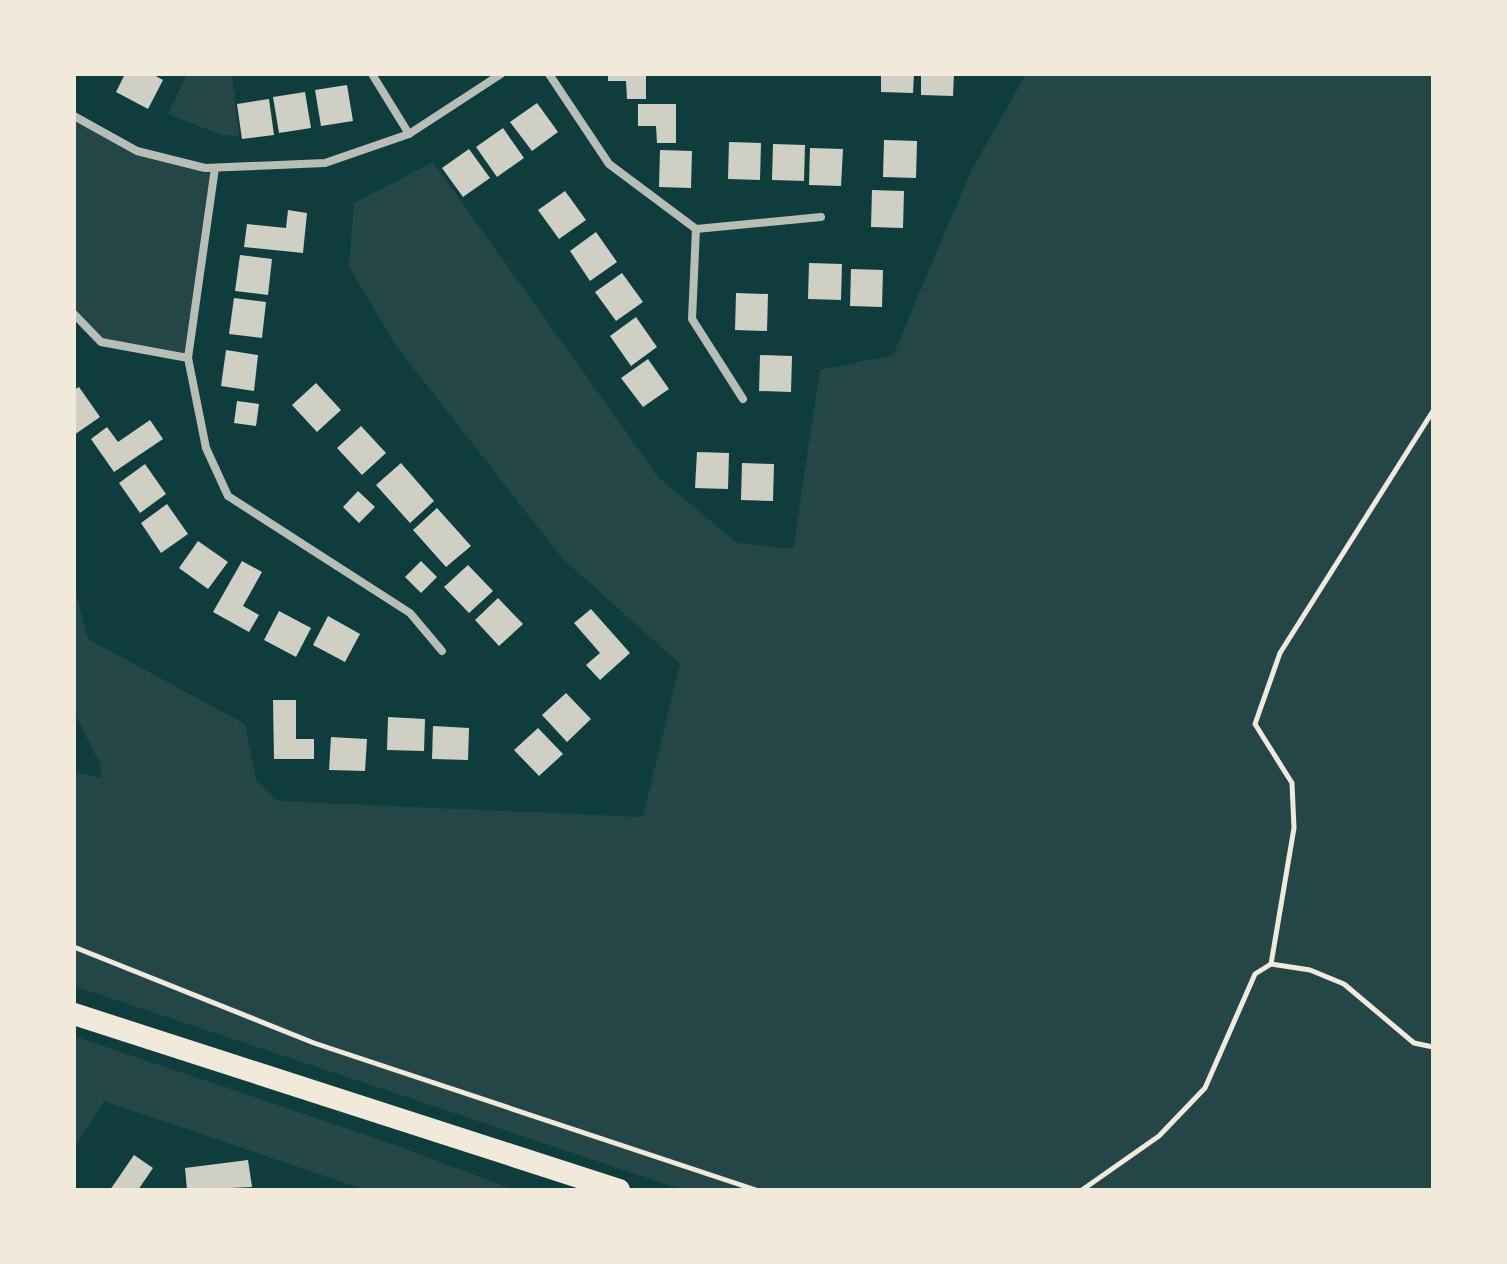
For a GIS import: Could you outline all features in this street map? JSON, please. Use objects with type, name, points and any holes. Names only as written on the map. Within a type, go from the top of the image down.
[{"type":"highway","points":[[74,1014],[619,1190]]},
{"type":"street","points":[[372,74],[409,134]]},
{"type":"street","points":[[74,116],[137,151],[215,168],[325,163],[409,134],[501,74]]},
{"type":"street","points":[[549,74],[609,164],[696,229],[821,217]]},
{"type":"street","points":[[215,168],[188,358],[206,448],[228,496],[410,613],[442,651]]},
{"type":"street","points":[[696,229],[692,319],[743,399]]},
{"type":"street","points":[[74,314],[101,342],[188,358]]},
{"type":"path","points":[[1271,964],[1294,828],[1292,783],[1255,724],[1280,653],[1433,411]]},
{"type":"path","points":[[74,947],[314,1043],[756,1190]]},
{"type":"path","points":[[1082,1190],[1159,1136],[1205,1088],[1255,974],[1271,964],[1310,970],[1344,984],[1414,1043],[1433,1047]]},
{"type":"shaded area","points":[[187,74],[232,74],[239,136],[222,135],[168,114]]},
{"type":"shaded area","points":[[1026,74],[1433,74],[1433,1190],[684,1190],[74,986],[74,772],[101,778],[100,764],[74,712],[74,585],[88,639],[245,724],[256,779],[278,801],[643,817],[680,664],[562,558],[396,346],[349,267],[354,203],[433,162],[659,478],[737,543],[793,549],[820,370],[893,355],[971,171]]},
{"type":"shaded area","points":[[74,116],[137,151],[218,168],[188,358],[101,342],[74,314]]},
{"type":"shaded area","points":[[74,1036],[387,1142],[515,1190],[366,1190],[104,1101],[74,1149]]},
{"type":"building","points":[[125,74],[152,74],[163,80],[148,109],[116,92]]},
{"type":"building","points":[[608,74],[646,74],[646,99],[627,99],[626,81],[608,81]]},
{"type":"building","points":[[881,74],[914,74],[913,93],[881,92]]},
{"type":"building","points":[[921,74],[954,74],[953,96],[921,95]]},
{"type":"building","points":[[347,85],[353,121],[321,126],[315,90]]},
{"type":"building","points":[[305,92],[311,128],[279,133],[273,97]]},
{"type":"building","points":[[269,99],[274,135],[242,139],[237,104]]},
{"type":"building","points":[[537,103],[558,132],[532,151],[510,122]]},
{"type":"building","points":[[638,104],[676,104],[676,143],[657,143],[656,126],[638,126]]},
{"type":"building","points":[[503,128],[524,158],[497,177],[476,147]]},
{"type":"building","points":[[884,140],[917,141],[916,178],[883,177]]},
{"type":"building","points":[[729,142],[761,143],[760,180],[728,179]]},
{"type":"building","points":[[773,144],[805,145],[804,181],[772,180]]},
{"type":"building","points":[[810,148],[843,149],[841,186],[809,185]]},
{"type":"building","points":[[469,149],[490,178],[463,197],[442,168]]},
{"type":"building","points":[[660,150],[692,151],[691,188],[659,187]]},
{"type":"building","points":[[872,190],[904,191],[903,228],[871,227]]},
{"type":"building","points":[[565,191],[586,220],[559,239],[538,210]]},
{"type":"building","points":[[288,210],[307,213],[303,253],[244,247],[247,224],[286,228]]},
{"type":"building","points":[[596,232],[617,262],[590,281],[570,251]]},
{"type":"building","points":[[240,255],[272,259],[268,295],[235,291]]},
{"type":"building","points":[[809,263],[842,264],[841,300],[808,299]]},
{"type":"building","points":[[851,269],[883,270],[882,307],[850,306]]},
{"type":"building","points":[[622,273],[643,302],[616,321],[595,292]]},
{"type":"building","points":[[736,293],[768,294],[767,331],[735,330]]},
{"type":"building","points":[[234,298],[266,302],[262,338],[229,334]]},
{"type":"building","points":[[636,317],[657,347],[631,366],[610,336]]},
{"type":"building","points":[[226,350],[258,355],[254,391],[221,386]]},
{"type":"building","points":[[760,355],[792,356],[791,392],[759,391]]},
{"type":"building","points":[[648,359],[669,389],[643,407],[621,378]]},
{"type":"building","points":[[316,383],[341,410],[317,432],[292,405]]},
{"type":"building","points":[[79,387],[100,417],[74,435],[74,390]]},
{"type":"building","points":[[237,401],[259,404],[256,426],[234,423]]},
{"type":"building","points":[[150,420],[163,439],[114,472],[91,439],[107,427],[118,442]]},
{"type":"building","points":[[361,426],[386,453],[362,475],[337,448]]},
{"type":"building","points":[[697,452],[729,453],[728,489],[695,488]]},
{"type":"building","points":[[401,463],[434,501],[410,523],[376,485]]},
{"type":"building","points":[[742,463],[774,464],[773,501],[741,500]]},
{"type":"building","points":[[145,464],[166,494],[140,513],[119,483]]},
{"type":"building","points":[[358,491],[375,507],[359,523],[343,507]]},
{"type":"building","points":[[167,504],[188,534],[161,553],[141,523]]},
{"type":"building","points":[[437,508],[471,546],[446,567],[413,530]]},
{"type":"building","points":[[198,541],[228,562],[208,589],[179,568]]},
{"type":"building","points":[[242,561],[262,572],[243,606],[259,615],[249,632],[213,612]]},
{"type":"building","points":[[421,561],[437,577],[421,593],[405,577]]},
{"type":"building","points":[[468,565],[493,591],[469,613],[444,587]]},
{"type":"building","points":[[498,598],[523,624],[499,646],[475,620]]},
{"type":"building","points":[[591,609],[630,653],[600,680],[586,665],[600,653],[574,623]]},
{"type":"building","points":[[279,611],[311,628],[296,657],[264,640]]},
{"type":"building","points":[[328,616],[360,634],[345,662],[313,645]]},
{"type":"building","points":[[566,693],[591,719],[567,742],[542,715]]},
{"type":"building","points":[[273,700],[296,700],[296,739],[314,739],[314,759],[274,759]]},
{"type":"building","points":[[388,717],[425,719],[424,751],[387,750]]},
{"type":"building","points":[[433,726],[469,728],[468,760],[432,759]]},
{"type":"building","points":[[538,728],[563,754],[539,776],[514,750]]},
{"type":"building","points":[[331,737],[367,739],[365,771],[329,770]]},
{"type":"building","points":[[134,1155],[153,1168],[138,1190],[110,1190]]},
{"type":"building","points":[[248,1160],[252,1187],[187,1190],[185,1168]]}]
